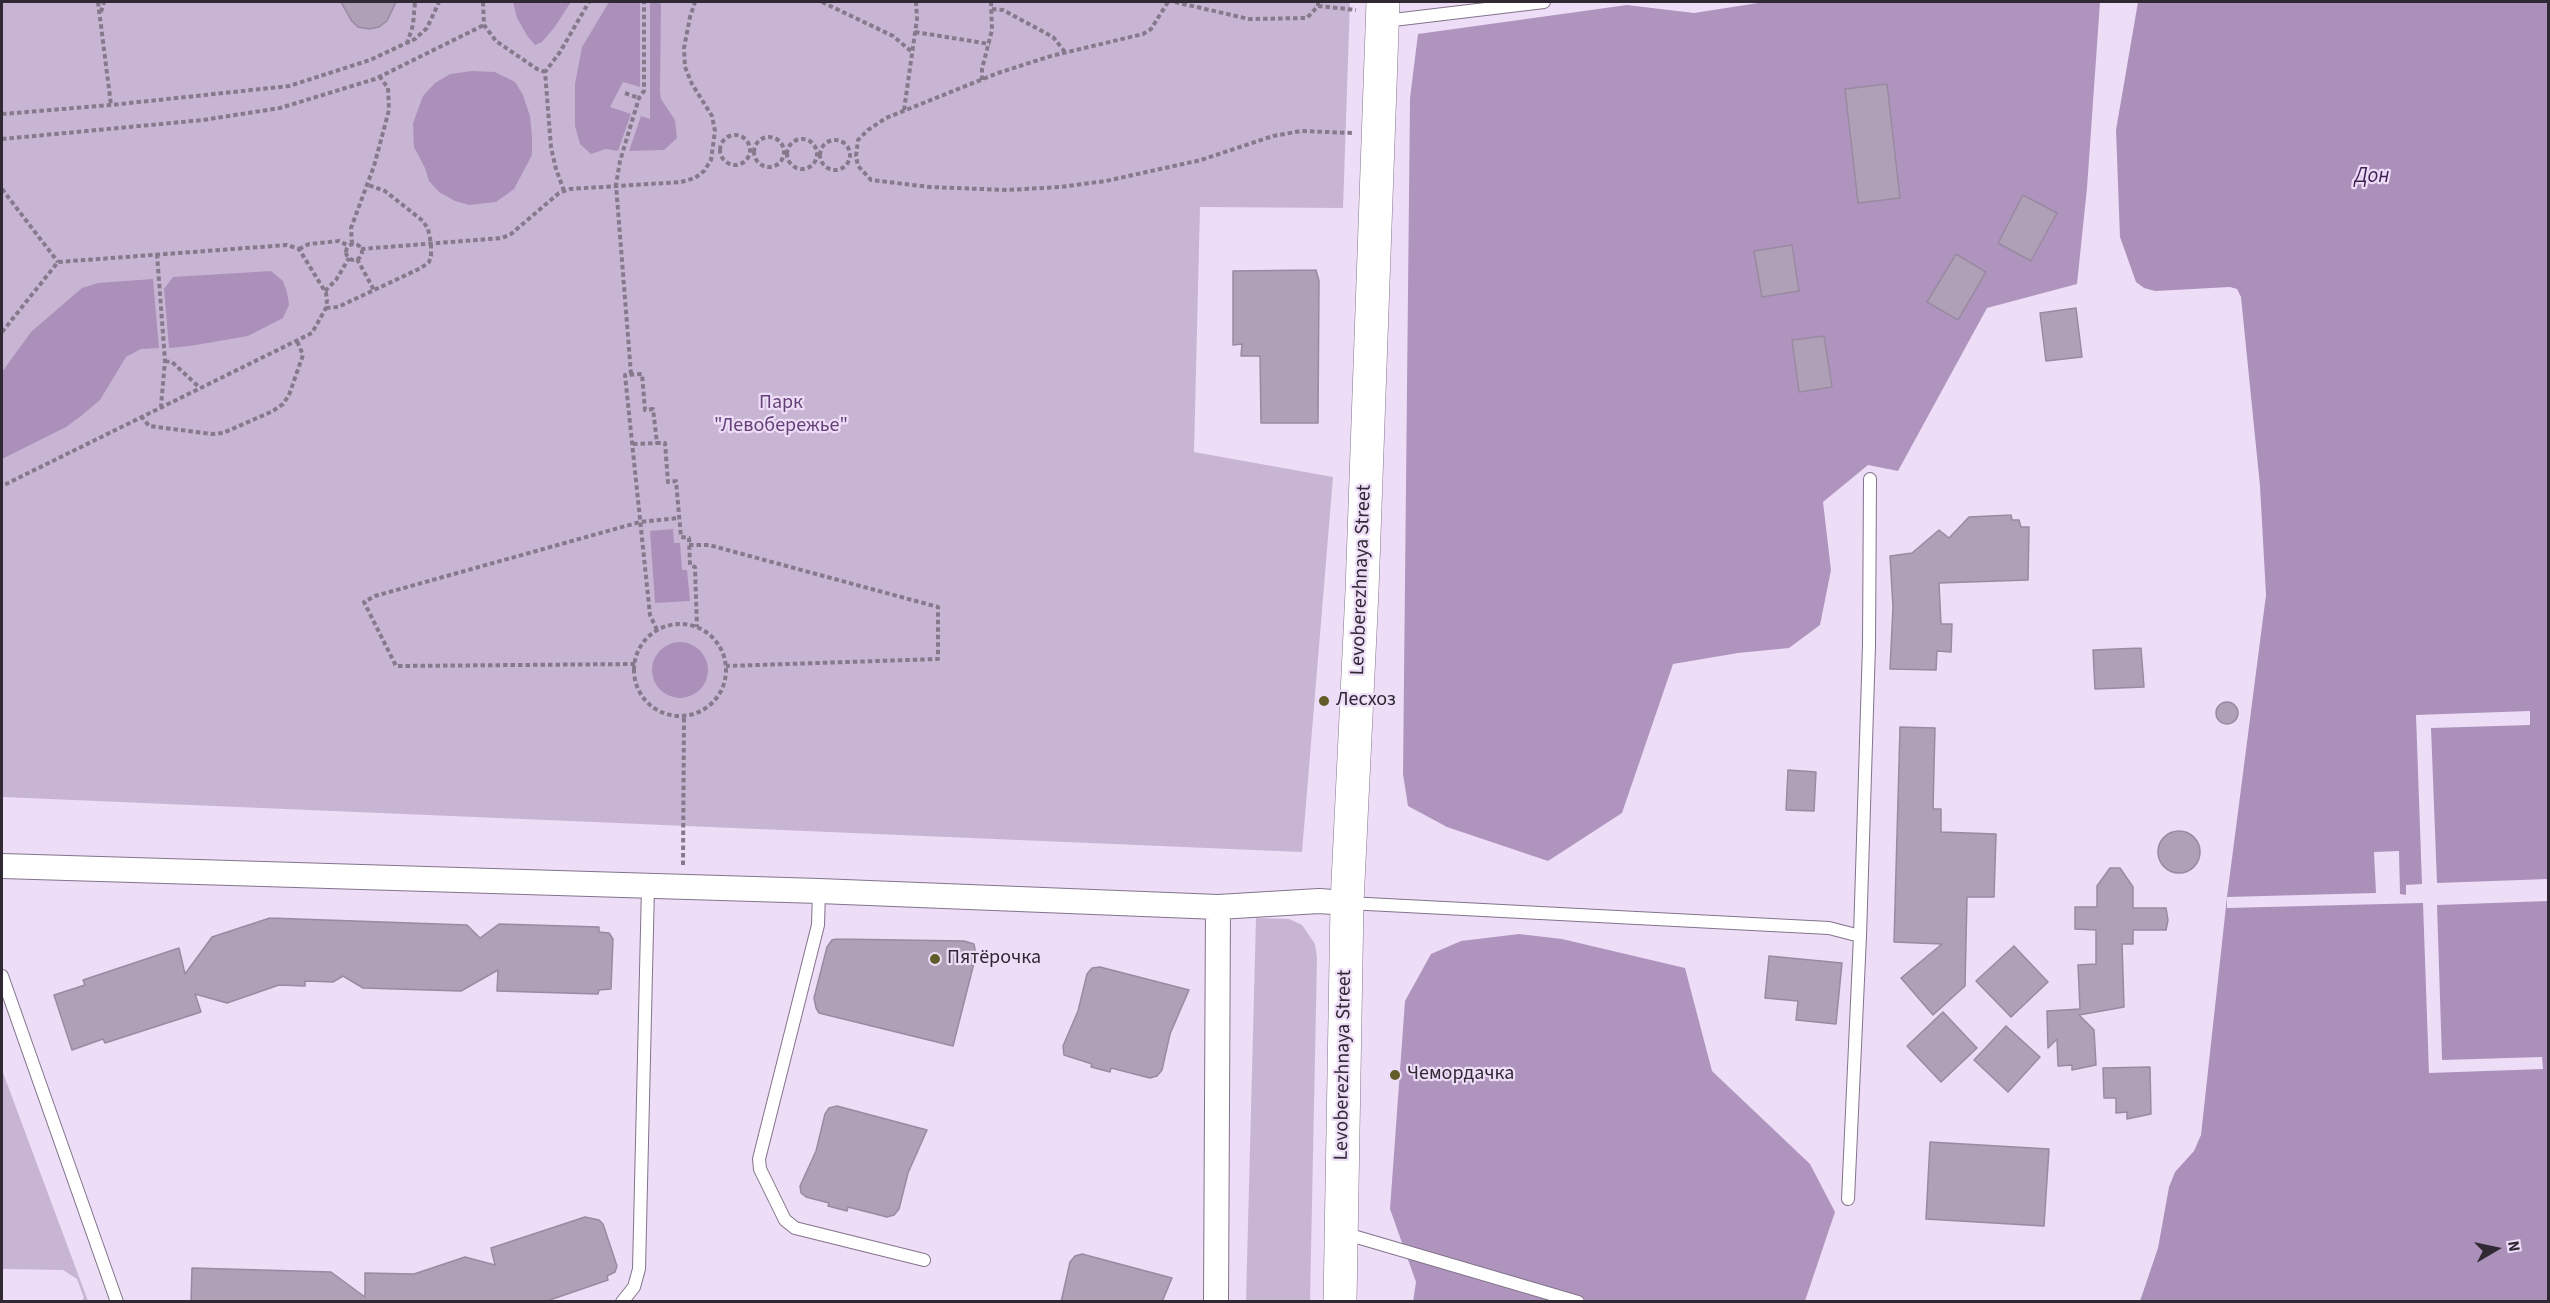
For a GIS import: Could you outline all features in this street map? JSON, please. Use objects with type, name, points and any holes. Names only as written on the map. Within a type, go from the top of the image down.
[{"type":"main road","name":"Levoberezhnaya Street","points":[[1340,1302],[1347,903],[1361,603],[1374,11]]},
{"type":"street","points":[[2,866],[819,891],[1218,907],[1319,901],[1347,903]]},
{"type":"street","points":[[1216,1302],[1218,907]]},
{"type":"lane","points":[[1374,11],[1544,2]]},
{"type":"lane","points":[[1848,1199],[1860,936],[1869,656],[1870,479]]},
{"type":"lane","points":[[622,1302],[634,1287],[639,1269],[648,887]]},
{"type":"lane","points":[[819,891],[818,925],[759,1159],[760,1169],[785,1220],[795,1228],[924,1260]]},
{"type":"lane","points":[[1347,903],[1829,928],[1860,936]]},
{"type":"lane","points":[[2,976],[117,1302]]},
{"type":"lane","points":[[1342,1233],[1578,1302]]},
{"type":"path","points":[[98,2],[111,105]]},
{"type":"path","points":[[100,16],[104,2]]},
{"type":"path","points":[[407,44],[413,25],[415,2]]},
{"type":"path","points":[[2,114],[289,87],[370,60],[407,44],[427,28],[439,2]]},
{"type":"path","points":[[483,2],[484,25],[496,41],[545,72]]},
{"type":"path","points":[[564,191],[551,147],[545,72],[560,52],[589,2]]},
{"type":"path","points":[[631,374],[616,185],[620,161],[639,98],[644,91],[645,2]]},
{"type":"path","points":[[361,249],[502,238],[511,234],[564,191],[586,186],[681,182],[695,178],[704,171],[711,160],[715,132],[712,116],[692,84],[685,67],[684,48],[695,2]]},
{"type":"path","points":[[822,2],[893,36],[912,52]]},
{"type":"path","points":[[904,110],[915,32],[916,2]]},
{"type":"path","points":[[982,80],[982,69],[990,44],[991,2]]},
{"type":"path","points":[[1167,2],[1151,29],[1143,34],[1065,52],[982,80],[886,118],[858,140],[853,156],[844,168],[831,170],[821,161],[819,154],[812,142],[806,139],[793,141],[785,153],[778,165],[764,167],[758,164],[752,151],[750,144],[740,136],[727,138],[720,149],[721,156],[731,165],[744,163],[752,151],[760,140],[773,137],[779,140],[785,153],[792,165],[805,169],[811,166],[819,154],[826,143],[839,140],[845,144],[853,156],[858,166],[871,180],[930,187],[1018,189],[1106,181],[1202,160],[1273,136],[1301,131],[1354,133]]},
{"type":"path","points":[[1175,2],[1248,19],[1307,18],[1318,4],[1374,11]]},
{"type":"path","points":[[992,9],[1003,10],[1053,37],[1065,52]]},
{"type":"path","points":[[2,139],[203,120],[280,108],[380,76],[484,25]]},
{"type":"path","points":[[915,32],[990,44]]},
{"type":"path","points":[[349,258],[346,250],[351,245],[351,228],[368,185],[389,110],[388,88],[380,76]]},
{"type":"path","points":[[626,93],[639,98]]},
{"type":"path","points":[[713,148],[720,149]]},
{"type":"path","points":[[326,308],[338,307],[421,268],[429,262],[431,243],[428,229],[423,221],[385,191],[368,185]]},
{"type":"path","points":[[2,189],[58,262]]},
{"type":"path","points":[[299,249],[309,244],[339,241],[358,245],[361,255],[357,259]]},
{"type":"path","points":[[2,332],[58,262],[287,245],[299,249],[325,291],[327,300],[326,308],[312,333],[2,486]]},
{"type":"path","points":[[157,254],[165,361],[161,406]]},
{"type":"path","points":[[349,258],[357,259]]},
{"type":"path","points":[[325,291],[336,280],[349,258]]},
{"type":"path","points":[[357,259],[374,290]]},
{"type":"path","points":[[141,416],[149,426],[212,434],[223,433],[273,411],[283,404],[289,395],[303,355],[297,340]]},
{"type":"path","points":[[165,361],[172,362],[199,387]]},
{"type":"path","points":[[657,443],[653,409],[645,410],[642,374],[625,375],[650,615],[657,630]]},
{"type":"path","points":[[633,444],[664,443],[669,482],[676,481],[681,537],[689,538],[690,565],[695,567],[697,627]]},
{"type":"path","points":[[635,664],[396,666],[364,602],[375,596],[640,522],[679,518]]},
{"type":"path","points":[[689,545],[709,545],[938,608],[938,659],[726,666]]},
{"type":"path","points":[[677,624],[697,627],[714,639],[724,656],[726,666],[723,687],[719,696],[704,710],[684,716],[664,713],[647,702],[637,684],[635,664],[642,645],[657,630],[677,624]]},
{"type":"path","points":[[683,888],[684,716]]},
{"type":"green space","name":"Парк \"Левобережье\"","points":[[2,2],[1350,2],[1343,208],[1200,207],[1194,452],[1333,477],[1302,852],[2,797]]},
{"type":"green space","points":[[1256,918],[1289,919],[1302,925],[1315,944],[1317,958],[1310,1301],[1246,1301]]},
{"type":"green space","points":[[2,1070],[88,1301],[81,1301],[84,1298],[77,1279],[63,1270],[2,1269]]},
{"type":"shaded area","points":[[2100,2],[2087,188],[2077,284],[1987,308],[1898,471],[1868,465],[1823,502],[1831,570],[1820,625],[1789,648],[1738,653],[1673,664],[1622,813],[1548,861],[1447,827],[1408,806],[1403,774],[1410,98],[1418,34],[1627,5],[1694,13],[1758,3]]},
{"type":"shaded area","points":[[1519,934],[1562,939],[1685,968],[1712,1071],[1810,1164],[1835,1212],[1805,1301],[1413,1302],[1416,1282],[1390,1209],[1405,1001],[1431,954],[1461,941]]},
{"type":"water","points":[[513,2],[571,2],[554,28],[542,42],[535,45],[517,18]]},
{"type":"water","points":[[609,2],[640,2],[640,87],[623,82],[610,107],[631,114],[618,151],[606,149],[591,154],[580,144],[575,126],[575,84],[582,47]]},
{"type":"water","points":[[650,2],[659,2],[661,5],[660,92],[661,99],[675,120],[677,138],[664,150],[629,151],[641,116],[650,119]]},
{"type":"water","name":"Дон","points":[[2138,2],[2548,2],[2548,1301],[2140,1301],[2158,1248],[2169,1187],[2175,1172],[2194,1151],[2201,1135],[2227,897],[2266,595],[2260,486],[2241,297],[2237,289],[2230,287],[2155,291],[2144,288],[2136,282],[2120,237],[2116,130]]},
{"type":"water","points":[[472,71],[495,72],[515,82],[523,95],[530,116],[532,155],[514,189],[496,202],[469,205],[455,201],[439,192],[429,181],[414,147],[413,123],[423,96],[435,83],[450,74]]},
{"type":"water","points":[[271,271],[283,281],[287,292],[289,305],[283,318],[248,336],[169,348],[164,289],[173,277]]},
{"type":"water","points":[[153,279],[159,348],[141,349],[126,357],[100,400],[81,416],[66,427],[2,459],[2,372],[31,332],[82,288],[98,283]]},
{"type":"water","points":[[673,529],[674,543],[680,543],[682,570],[687,570],[690,601],[655,603],[650,531]]},
{"type":"water","points":[[674,642],[686,642],[696,646],[704,654],[708,670],[704,686],[696,694],[686,698],[674,698],[664,694],[656,686],[652,676],[652,664],[656,654],[664,646]]},
{"type":"pier","points":[[2530,711],[2530,725],[2431,728],[2437,883],[2548,879],[2548,901],[2437,905],[2442,1060],[2542,1057],[2543,1069],[2429,1073],[2423,903],[2227,908],[2227,897],[2376,893],[2374,852],[2399,851],[2400,894],[2406,895],[2406,885],[2422,884],[2416,715]]},
{"type":"building","points":[[341,2],[396,2],[387,21],[379,27],[369,29],[358,27],[351,20]]},
{"type":"building","points":[[1887,84],[1900,198],[1858,203],[1845,89]]},
{"type":"building","points":[[2023,195],[2057,213],[2031,261],[1998,243]]},
{"type":"building","points":[[1792,245],[1799,291],[1762,297],[1754,251]]},
{"type":"building","points":[[1956,254],[1986,272],[1958,320],[1927,302]]},
{"type":"building","points":[[1316,270],[1319,281],[1318,423],[1261,423],[1260,356],[1241,356],[1242,344],[1233,345],[1233,271]]},
{"type":"building","points":[[2076,308],[2082,357],[2046,361],[2040,313]]},
{"type":"building","points":[[1824,336],[1832,387],[1799,392],[1792,340]]},
{"type":"building","points":[[2011,515],[2012,520],[2019,520],[2021,527],[2029,527],[2028,580],[1939,583],[1941,624],[1952,624],[1951,652],[1937,651],[1936,670],[1890,669],[1893,607],[1890,556],[1912,553],[1939,530],[1949,538],[1969,517]]},
{"type":"building","points":[[2141,648],[2144,687],[2095,689],[2093,650]]},
{"type":"building","points":[[2227,702],[2235,705],[2238,713],[2235,721],[2227,724],[2219,721],[2216,713],[2219,705]]},
{"type":"building","points":[[1900,727],[1935,728],[1933,809],[1941,809],[1941,832],[1996,834],[1994,897],[1967,897],[1965,986],[1933,1015],[1901,978],[1942,944],[1894,942]]},
{"type":"building","points":[[1788,770],[1816,772],[1814,811],[1786,810]]},
{"type":"building","points":[[2179,831],[2187,832],[2194,837],[2199,844],[2199,860],[2194,867],[2187,872],[2179,873],[2171,872],[2164,867],[2159,860],[2158,852],[2159,844],[2164,837],[2171,832]]},
{"type":"building","points":[[2110,868],[2120,868],[2133,887],[2133,908],[2166,908],[2168,920],[2166,930],[2133,930],[2133,944],[2122,944],[2124,1007],[2079,1015],[2094,1030],[2096,1065],[2072,1070],[2072,1065],[2058,1066],[2057,1039],[2048,1048],[2047,1011],[2080,1009],[2078,965],[2096,964],[2096,930],[2075,929],[2075,907],[2097,907],[2097,886]]},
{"type":"building","points":[[270,918],[467,925],[480,938],[499,924],[599,927],[599,932],[609,933],[613,939],[611,989],[599,990],[598,994],[497,991],[498,970],[461,991],[363,988],[343,976],[333,982],[305,981],[305,986],[279,985],[227,1003],[195,994],[201,1012],[105,1043],[103,1039],[72,1050],[54,995],[85,985],[83,980],[179,948],[185,974],[212,937]]},
{"type":"building","points":[[832,940],[964,941],[974,944],[976,955],[953,1046],[819,1013],[814,998],[827,947]]},
{"type":"building","points":[[2014,946],[2048,982],[2011,1017],[1976,981]]},
{"type":"building","points":[[1769,956],[1842,963],[1836,1024],[1796,1020],[1798,1001],[1765,998]]},
{"type":"building","points":[[1100,967],[1189,990],[1170,1034],[1162,1070],[1157,1076],[1150,1078],[1111,1068],[1110,1072],[1091,1067],[1092,1064],[1064,1055],[1063,1046],[1078,1011],[1087,974],[1092,968]]},
{"type":"building","points":[[1943,1012],[1977,1048],[1941,1082],[1907,1046]]},
{"type":"building","points":[[2006,1026],[2040,1057],[2008,1092],[1974,1060]]},
{"type":"building","points":[[2150,1067],[2151,1114],[2127,1119],[2127,1112],[2116,1113],[2116,1098],[2104,1098],[2103,1068]]},
{"type":"building","points":[[837,1106],[927,1130],[908,1173],[899,1209],[894,1215],[887,1217],[848,1207],[847,1211],[828,1206],[829,1203],[806,1197],[801,1193],[800,1186],[816,1151],[825,1114],[829,1108]]},
{"type":"building","points":[[1930,1142],[2049,1149],[2044,1226],[1926,1219]]},
{"type":"building","points":[[585,1217],[599,1220],[603,1224],[617,1266],[615,1272],[607,1276],[608,1280],[544,1302],[191,1302],[192,1268],[331,1272],[365,1297],[365,1273],[414,1274],[465,1257],[495,1265],[491,1248]]},
{"type":"building","points":[[1082,1254],[1172,1278],[1162,1302],[1061,1302],[1070,1262],[1075,1256]]},
{"type":"place","name":"Лесхоз","points":[[1324,701]]},
{"type":"place","name":"Пятёрочка","points":[[935,959]]},
{"type":"place","name":"Чемордачка","points":[[1395,1075]]}]
